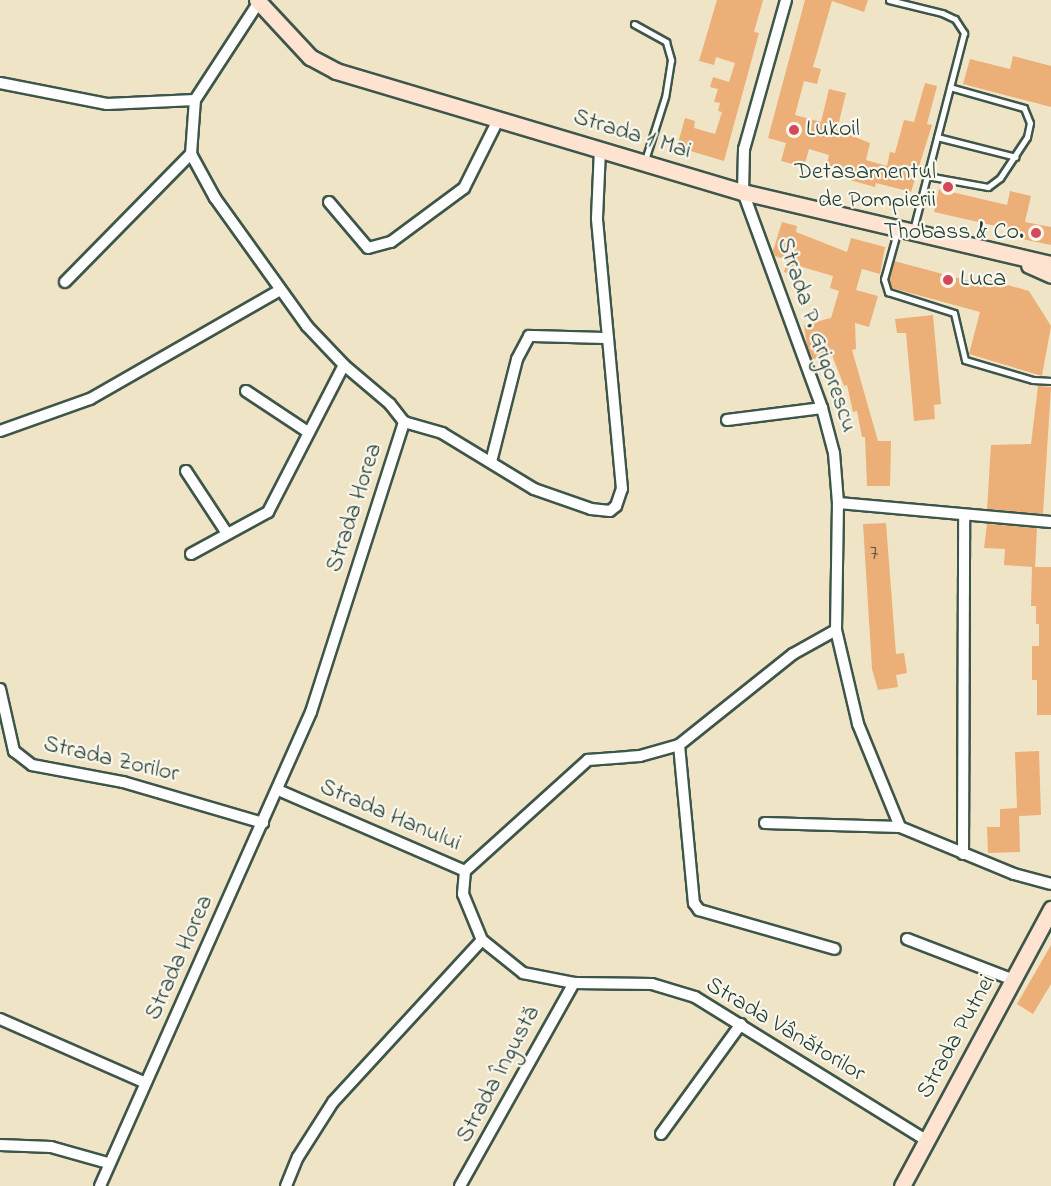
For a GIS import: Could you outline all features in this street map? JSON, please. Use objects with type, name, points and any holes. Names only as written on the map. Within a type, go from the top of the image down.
[{"type":"main road","name":"Strada 1 Mai","points":[[258,1],[322,66],[743,192],[1051,264]]},
{"type":"main road","name":"Strada 1 Mai","points":[[1022,259],[1051,275]]},
{"type":"main road","name":"Strada Putnei","points":[[902,1186],[1051,909]]},
{"type":"street","points":[[743,192],[744,149],[786,0]]},
{"type":"street","points":[[65,282],[191,154],[195,100],[258,1]]},
{"type":"street","points":[[0,83],[107,104],[195,100]]},
{"type":"street","points":[[329,202],[368,248],[391,242],[464,188],[499,118]]},
{"type":"street","points":[[404,422],[442,434],[534,489],[591,509],[610,511],[616,506],[622,489],[597,218],[600,148]]},
{"type":"street","name":"Strada Horea","points":[[100,1186],[108,1163],[147,1083],[311,712],[404,422],[390,404],[344,365],[280,290],[215,198],[191,154]]},
{"type":"street","name":"Strada P. Grigorescu","points":[[743,192],[822,408],[834,453],[838,503],[836,630],[858,724],[900,826]]},
{"type":"street","points":[[0,431],[90,399],[280,290]]},
{"type":"street","points":[[491,462],[517,359],[529,336],[608,338]]},
{"type":"street","points":[[192,554],[226,532],[268,512],[344,365]]},
{"type":"street","points":[[246,391],[308,432]]},
{"type":"street","points":[[727,420],[822,408]]},
{"type":"street","points":[[186,471],[226,532]]},
{"type":"street","points":[[838,503],[1051,522]]},
{"type":"street","points":[[963,854],[964,515]]},
{"type":"street","name":"Strada Hanului","points":[[278,790],[465,871],[588,760],[640,756],[679,745],[793,654],[836,630]]},
{"type":"street","name":"Strada Zorilor","points":[[0,688],[14,751],[32,765],[123,782],[263,822]]},
{"type":"street","points":[[679,745],[694,903],[699,910],[835,949]]},
{"type":"street","points":[[765,823],[900,826],[963,854],[1051,884]]},
{"type":"street","name":"Strada Vânătorilor","points":[[465,871],[463,894],[482,940],[523,973],[574,983],[652,984],[695,997],[927,1140]]},
{"type":"street","points":[[907,939],[1014,980]]},
{"type":"street","points":[[286,1186],[298,1157],[333,1102],[482,940]]},
{"type":"street","name":"Strada Îngustă","points":[[460,1186],[574,983]]},
{"type":"street","points":[[0,1019],[147,1083]]},
{"type":"street","points":[[661,1134],[741,1024]]},
{"type":"street","points":[[0,1146],[51,1147],[108,1163]]},
{"type":"lane","points":[[889,0],[942,13],[962,26],[964,33],[927,176],[884,279],[888,292],[954,313],[965,360],[1033,380],[1051,381]]},
{"type":"lane","points":[[634,24],[666,42],[671,60],[665,97],[645,162]]},
{"type":"lane","points":[[927,176],[988,187],[1016,156],[1030,123],[1024,108],[950,87]]},
{"type":"lane","points":[[937,137],[1016,156]]},
{"type":"building","points":[[717,0],[763,0],[754,32],[759,33],[724,161],[677,147],[685,118],[695,121],[694,128],[715,134],[722,112],[718,111],[720,103],[714,102],[718,89],[710,87],[713,77],[729,82],[735,63],[716,57],[714,65],[699,61]]},
{"type":"building","points":[[805,0],[868,0],[864,12],[832,1],[813,67],[821,69],[817,84],[804,81],[795,115],[821,122],[829,89],[846,93],[837,130],[870,143],[866,160],[887,166],[890,152],[895,153],[904,120],[914,122],[925,83],[937,86],[927,124],[932,125],[911,192],[876,183],[875,187],[824,173],[829,155],[809,149],[804,167],[781,161],[786,143],[768,138]]},
{"type":"building","points":[[1013,56],[1051,66],[1051,107],[963,84],[970,59],[1010,69]]},
{"type":"building","points":[[939,189],[1007,205],[1010,191],[1031,196],[1025,222],[1051,227],[1051,245],[1022,239],[1023,232],[934,212]]},
{"type":"building","points":[[782,222],[797,226],[796,232],[847,252],[851,238],[885,247],[880,274],[862,269],[856,290],[878,296],[869,327],[855,323],[856,349],[852,350],[878,441],[891,441],[890,486],[867,486],[865,437],[862,437],[857,411],[853,412],[847,385],[844,386],[832,355],[812,359],[807,346],[804,325],[831,318],[839,291],[830,288],[833,276],[799,266],[796,276],[784,272],[787,260],[775,256],[773,251]]},
{"type":"building","points":[[894,261],[988,286],[990,280],[1029,291],[1051,326],[1042,376],[969,354],[980,312],[892,288],[889,279]]},
{"type":"building","points":[[933,315],[941,404],[934,405],[935,419],[914,421],[906,333],[897,333],[895,319]]},
{"type":"building","points":[[1038,386],[1051,387],[1043,514],[987,509],[991,445],[1031,444]]},
{"type":"building","points":[[886,523],[896,654],[904,653],[907,673],[896,675],[898,687],[878,690],[872,669],[863,524]]},
{"type":"building","points":[[987,524],[1037,528],[1035,567],[1051,567],[1051,715],[1037,715],[1037,680],[1032,680],[1032,646],[1039,646],[1039,624],[1036,624],[1036,606],[1031,606],[1032,567],[1004,565],[1005,549],[984,548]]},
{"type":"building","points":[[1039,751],[1041,815],[1019,816],[1020,852],[988,853],[987,827],[1000,827],[1000,809],[1017,808],[1015,752]]},
{"type":"building","points":[[1051,945],[1051,984],[1033,1014],[1017,1004]]},
{"type":"place","name":"Lukoil","points":[[794,130]]},
{"type":"place","name":"Detasamentul de Pompierii","points":[[948,187]]},
{"type":"place","name":"Thobass & Co.","points":[[1036,233]]},
{"type":"place","name":"Luca","points":[[948,280]]}]
